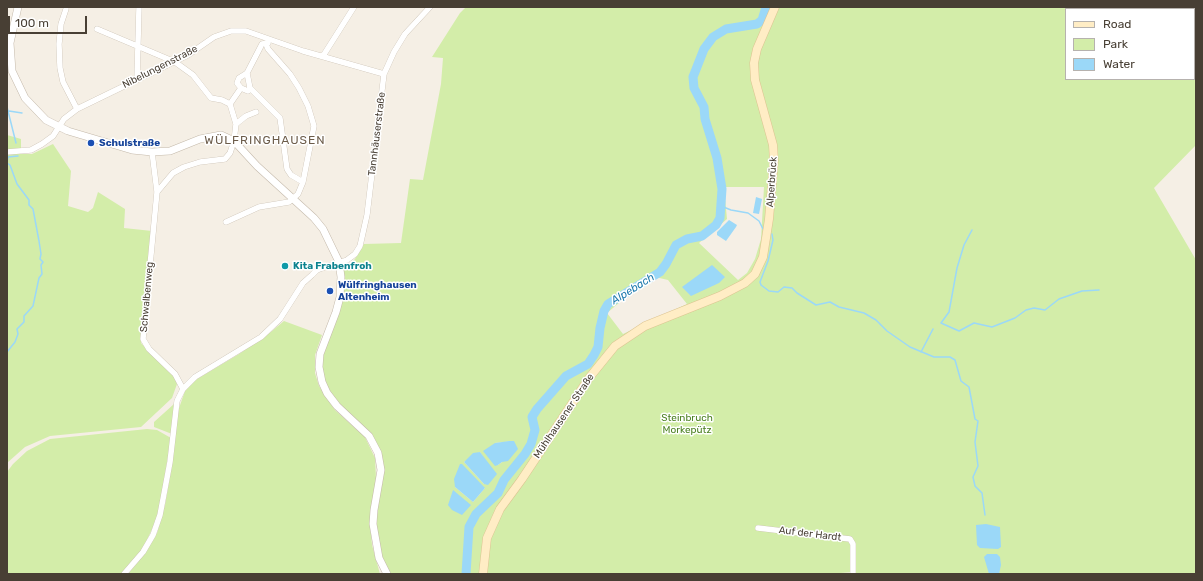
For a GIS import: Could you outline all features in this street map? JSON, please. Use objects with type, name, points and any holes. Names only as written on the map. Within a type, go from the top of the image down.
[{"type":"main road","name":"Alperbrück","points":[[700,305],[745,282],[755,274],[763,258],[769,219],[774,161],[773,145],[755,80],[754,63],[757,49],[775,7]]},
{"type":"main road","name":"Mühlhausener Straße","points":[[483,574],[487,538],[500,509],[601,362],[615,346],[645,326],[700,305]]},
{"type":"street","points":[[18,7],[10,43],[12,71],[25,98],[46,120],[58,127],[132,150],[152,152],[170,151],[212,136],[221,135],[234,141],[257,166],[294,198],[323,229],[339,262],[340,297],[320,354],[319,367],[322,382],[327,393],[337,406],[369,436],[378,453],[381,470],[374,524],[379,558],[387,574]]},
{"type":"street","points":[[137,79],[139,7]]},
{"type":"street","points":[[324,56],[354,7]]},
{"type":"street","name":"Tannhäuserstraße","points":[[183,389],[195,377],[261,337],[280,319],[303,283],[317,270],[347,260],[355,254],[360,246],[367,215],[384,74],[394,52],[405,34],[430,7]]},
{"type":"street","points":[[66,9],[61,24],[59,44],[60,68],[63,82],[77,109]]},
{"type":"street","points":[[97,29],[175,62],[193,75],[211,98],[222,100],[230,104],[236,124],[234,141],[230,153],[225,159],[200,162],[184,166],[173,173],[157,192]]},
{"type":"street","name":"Nibelungenstraße","points":[[58,127],[64,119],[77,109],[175,62],[214,37],[231,31],[246,31],[265,41],[324,56],[384,74]]},
{"type":"street","points":[[250,88],[248,91],[241,88],[237,83],[239,78],[247,73],[265,41]]},
{"type":"street","points":[[226,222],[249,210],[289,202],[298,194],[303,182],[314,126],[308,106],[299,88],[290,74],[268,49],[265,41]]},
{"type":"street","points":[[247,73],[250,88],[280,118],[287,169],[291,174],[303,182]]},
{"type":"street","points":[[230,104],[241,88]]},
{"type":"street","points":[[236,124],[246,116],[256,112]]},
{"type":"street","points":[[7,152],[31,150],[54,136],[58,127]]},
{"type":"street","name":"Schwalbenweg","points":[[152,152],[157,192],[143,339],[149,350],[175,374],[183,389]]},
{"type":"street","points":[[124,574],[143,552],[153,535],[160,515],[170,462],[177,402],[183,389]]},
{"type":"street","name":"Auf der Hardt","points":[[758,528],[850,539],[853,544],[853,574]]},
{"type":"green space","name":"Steinbruch Morkepütz","points":[[466,7],[1196,7],[1196,145],[1154,188],[1196,260],[1196,574],[855,574],[854,572],[828,574],[390,574],[382,556],[376,527],[377,506],[383,480],[383,468],[380,452],[329,391],[322,374],[322,356],[342,298],[344,269],[355,259],[364,244],[401,243],[410,179],[423,180],[441,84],[443,58],[432,57],[460,13]],"holes":[[[724,187],[764,187],[761,239],[755,259],[747,273],[738,280],[699,243],[727,219]],[[651,276],[668,280],[687,304],[623,334],[607,313]],[[514,441],[502,462],[498,465],[495,443]],[[480,452],[487,463],[484,484],[464,462]],[[455,487],[485,488],[473,502]]]},
{"type":"green space","points":[[7,135],[21,139],[21,154],[32,154],[53,144],[71,171],[68,206],[88,212],[93,208],[98,192],[125,209],[124,228],[152,231],[141,343],[174,375],[177,384],[172,398],[141,427],[50,436],[25,447],[7,463]]},
{"type":"green space","points":[[284,321],[322,335],[315,355],[315,373],[319,386],[335,410],[365,437],[375,458],[376,478],[370,523],[372,545],[380,574],[128,574],[141,558],[157,533],[165,505],[172,465],[178,411],[185,391],[192,382],[239,354]]},
{"type":"green space","points":[[174,404],[172,434],[154,427],[154,422]]},
{"type":"green space","points":[[147,429],[157,430],[171,438],[158,516],[142,551],[122,574],[7,574],[7,472],[13,464],[27,451],[50,439]]},
{"type":"water","points":[[756,197],[762,199],[759,214],[753,213]]},
{"type":"water","points":[[729,220],[737,225],[726,241],[717,235],[717,232]]},
{"type":"water","points":[[712,265],[725,277],[719,283],[691,296],[682,287]]},
{"type":"water","points":[[514,441],[518,449],[508,461],[502,462],[495,466],[483,451],[495,443]]},
{"type":"water","points":[[480,452],[497,474],[488,485],[484,484],[464,462],[473,453]]},
{"type":"water","points":[[460,464],[462,464],[485,488],[473,502],[455,487],[454,479]]},
{"type":"water","points":[[453,490],[471,505],[462,515],[452,510],[448,505]]},
{"type":"water","points":[[986,524],[1000,527],[1001,547],[998,549],[980,548],[977,545],[976,525]]},
{"type":"water","points":[[987,554],[997,554],[1000,557],[1001,565],[999,574],[989,574],[984,557]]},
{"type":"waterway","name":"Alpebach","points":[[466,574],[469,527],[476,514],[498,493],[504,480],[525,454],[531,444],[535,430],[532,417],[537,409],[566,376],[588,364],[594,355],[598,347],[604,311],[608,304],[660,272],[676,245],[687,239],[702,236],[716,225],[720,218],[722,189],[717,158],[705,119],[704,107],[694,88],[693,77],[704,49],[713,37],[726,29],[757,24],[762,20],[766,7]]},
{"type":"waterway","points":[[7,107],[16,143]]},
{"type":"waterway","points":[[9,111],[22,113]]},
{"type":"waterway","points":[[7,163],[8,157],[18,156]]},
{"type":"waterway","points":[[7,163],[10,165],[17,184],[29,200],[29,205],[33,209],[41,254],[40,259],[43,262],[41,265],[42,274],[39,278],[33,306],[24,316],[24,322],[17,329],[18,334],[15,342],[7,352]]},
{"type":"waterway","points":[[721,206],[731,210],[748,213],[759,221],[763,229]]},
{"type":"waterway","points":[[972,230],[964,245],[957,268],[949,312],[941,323],[959,331],[974,323],[992,327],[1015,318],[1026,310],[1034,308],[1045,310],[1059,299],[1082,291],[1099,290]]},
{"type":"waterway","points":[[772,234],[773,240],[768,261],[760,282],[761,285],[769,291],[778,292],[784,287],[792,288],[816,305],[830,302],[839,307],[864,313],[876,320],[887,331],[910,347],[934,357],[950,357],[955,360],[961,381],[969,387],[975,419],[978,421],[975,442],[978,466],[973,477],[975,486],[982,493],[985,515]]},
{"type":"waterway","points":[[921,352],[933,329]]},
{"type":"place","name":"Schulstraße","points":[[91,143]]},
{"type":"place","name":"Kita Frabenfroh","points":[[285,266]]},
{"type":"place","name":"Wülfringhausen Altenheim","points":[[330,291]]},
{"type":"district","name":"WÜLFRINGHAUSEN","points":[[265,141]]}]
